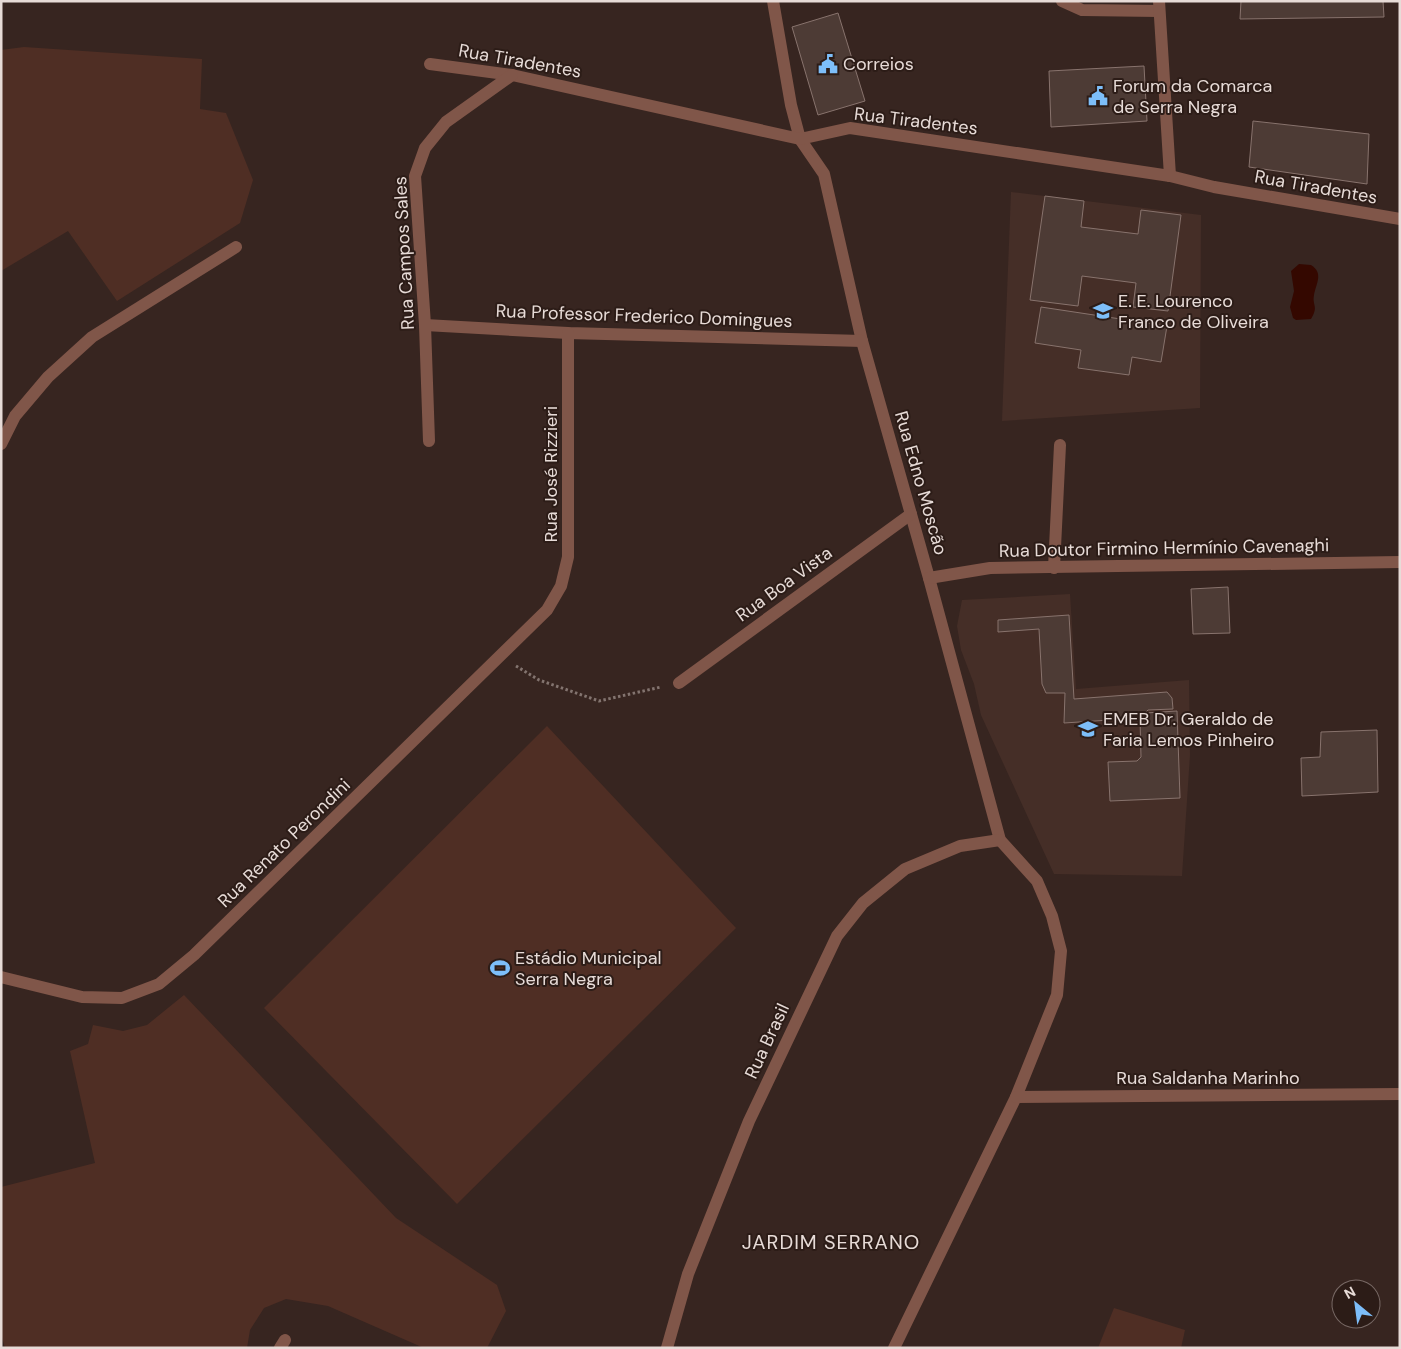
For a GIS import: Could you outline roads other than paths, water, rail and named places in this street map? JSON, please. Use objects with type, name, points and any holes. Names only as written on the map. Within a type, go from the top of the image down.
[{"type":"street","name":"Rua Edno Moscão","points":[[774,1],[791,105],[800,139],[824,174],[862,341],[1000,840]]},
{"type":"street","points":[[1062,1],[1082,10],[1159,6],[1170,176]]},
{"type":"street","name":"Rua Tiradentes","points":[[430,64],[512,74],[800,139],[850,128],[1170,176],[1214,187],[1400,219]]},
{"type":"street","name":"Rua Campos Sales","points":[[430,441],[425,325],[415,176],[425,148],[446,122],[512,74]]},
{"type":"street","points":[[1,444],[15,416],[48,377],[92,337],[236,247]]},
{"type":"street","name":"Rua Professor Frederico Domingues","points":[[425,325],[568,333],[862,341]]},
{"type":"street","name":"Rua José Rizzieri","points":[[547,610],[561,586],[568,557],[568,333]]},
{"type":"street","points":[[1054,568],[1060,445]]},
{"type":"street","name":"Rua Boa Vista","points":[[678,683],[911,514]]},
{"type":"street","name":"Rua Doutor Firmino Hermínio Cavenaghi","points":[[929,578],[990,568],[1400,562]]},
{"type":"street","name":"Rua Renato Perondini","points":[[1,977],[82,997],[122,998],[158,984],[194,955],[547,610]]},
{"type":"street","points":[[894,1348],[1016,1096],[1057,995],[1061,951],[1052,916],[1037,882],[1000,840]]},
{"type":"street","name":"Rua Brasil","points":[[667,1348],[688,1274],[749,1121],[837,936],[863,902],[905,869],[960,846],[1000,840]]},
{"type":"street","name":"Rua Saldanha Marinho","points":[[1016,1096],[1400,1094]]},
{"type":"place","name":"Correios","points":[[828,64]]},
{"type":"place","name":"Forum da Comarca de Serra Negra","points":[[1098,96]]},
{"type":"place","name":"E. E. Lourenco Franco de Oliveira","points":[[1103,311]]},
{"type":"place","name":"EMEB Dr. Geraldo de Faria Lemos Pinheiro","points":[[1088,729]]},
{"type":"place","name":"Estádio Municipal Serra Negra","points":[[500,968]]},
{"type":"district","name":"JARDIM SERRANO","points":[[831,1242]]}]
